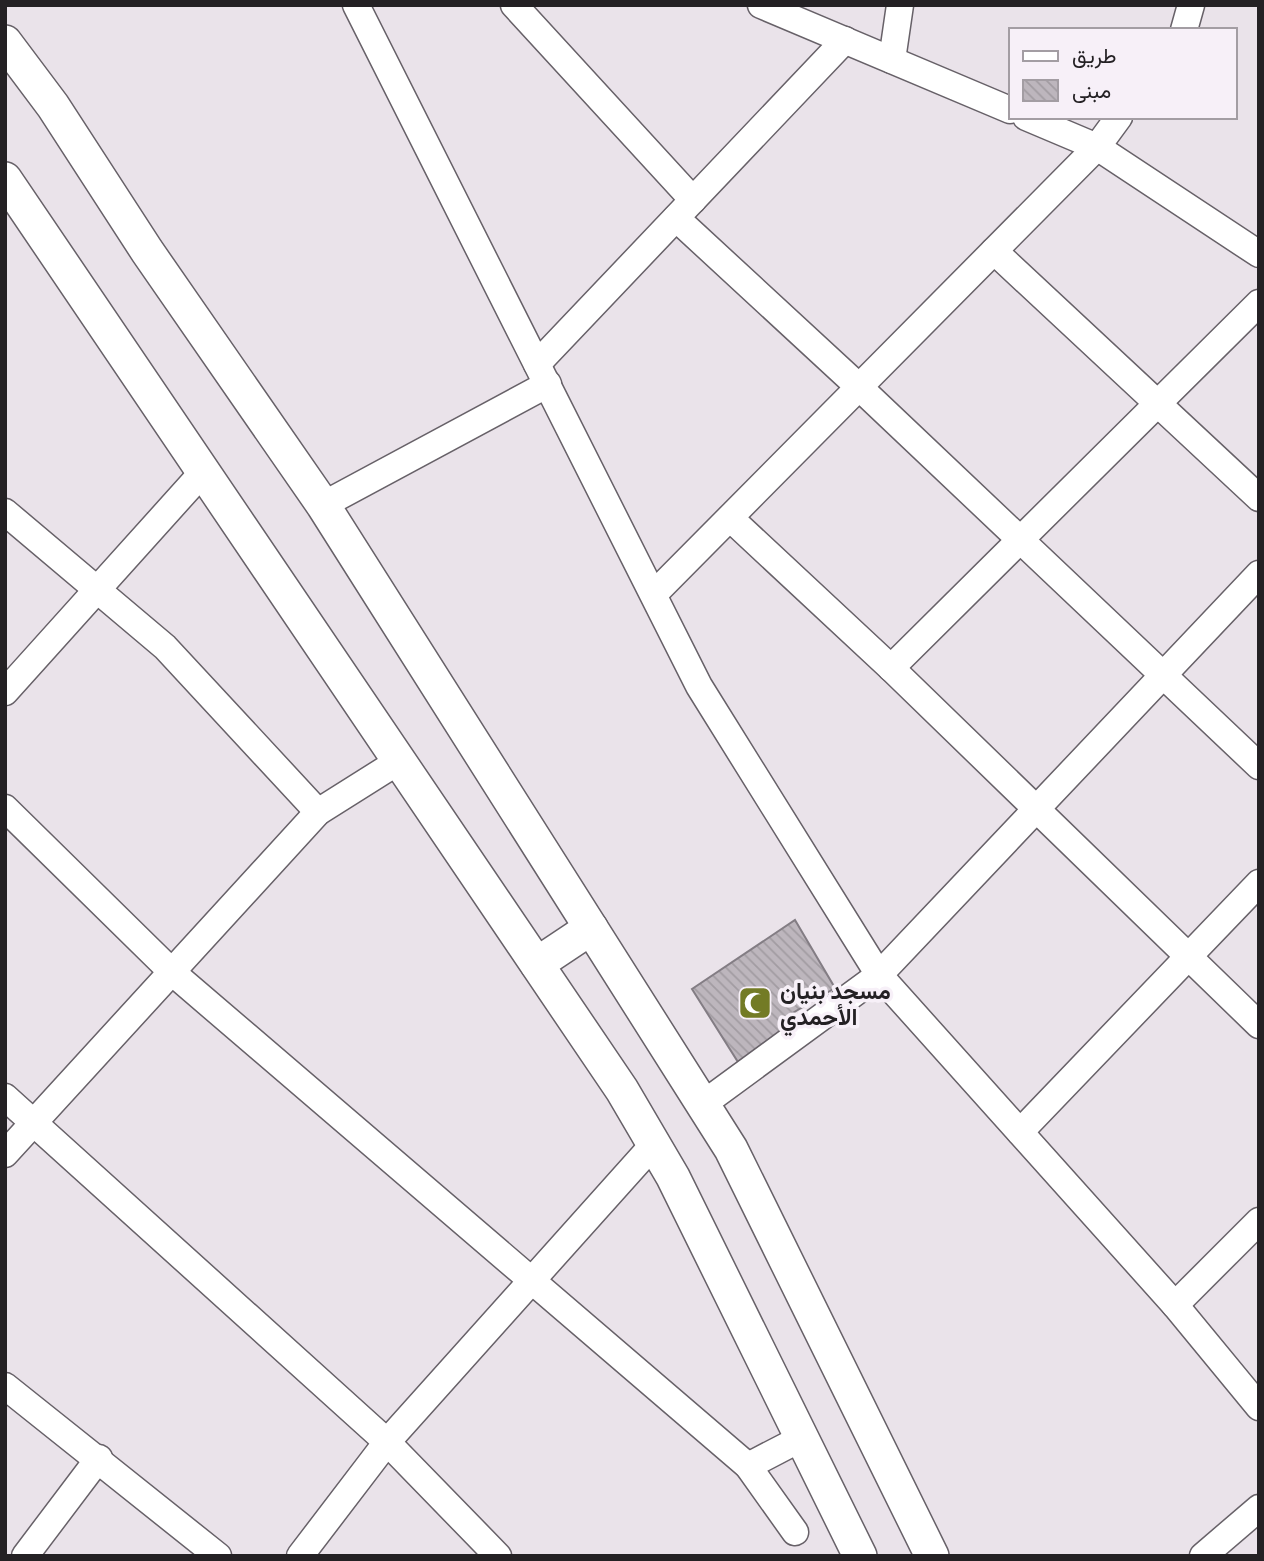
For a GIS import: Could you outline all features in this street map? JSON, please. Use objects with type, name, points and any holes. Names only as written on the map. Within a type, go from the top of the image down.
[{"type":"street","points":[[356,5],[699,687],[879,975],[1175,1305],[1259,1407]]},
{"type":"street","points":[[514,5],[685,209],[859,387],[1259,765]]},
{"type":"street","points":[[761,5],[1009,110]]},
{"type":"street","points":[[892,60],[900,5]]},
{"type":"street","points":[[1185,28],[1191,5]]},
{"type":"street","points":[[323,505],[543,374],[685,209],[845,40]]},
{"type":"street","points":[[5,42],[54,106],[146,251],[323,505],[731,1149],[932,1556]]},
{"type":"street","points":[[1031,119],[1097,148],[1259,254]]},
{"type":"street","points":[[654,594],[1097,148],[1118,119]]},
{"type":"street","points":[[5,179],[622,1090],[654,1144],[856,1554]]},
{"type":"street","points":[[994,251],[1259,498]]},
{"type":"street","points":[[891,668],[1259,303]]},
{"type":"street","points":[[5,692],[203,472]]},
{"type":"street","points":[[5,512],[165,648],[318,812]]},
{"type":"street","points":[[730,518],[891,668],[1259,1025]]},
{"type":"street","points":[[703,1104],[879,975],[1259,574]]},
{"type":"street","points":[[5,1154],[318,812],[399,761]]},
{"type":"street","points":[[5,808],[173,973],[748,1466],[795,1532]]},
{"type":"street","points":[[1020,1132],[1259,883]]},
{"type":"street","points":[[537,964],[591,928]]},
{"type":"street","points":[[5,1097],[387,1442],[498,1556]]},
{"type":"street","points":[[300,1556],[387,1442],[654,1144]]},
{"type":"street","points":[[1175,1305],[1259,1221]]},
{"type":"street","points":[[5,1386],[99,1458],[218,1556]]},
{"type":"street","points":[[748,1466],[800,1438]]},
{"type":"street","points":[[25,1556],[99,1458]]},
{"type":"street","points":[[1203,1556],[1259,1508]]},
{"type":"building","name":"مسجد بنيان الأحمدي","points":[[795,920],[835,988],[786,1017],[790,1028],[738,1062],[692,989]]},
{"type":"place","name":"مسجد بنيان الأحمدي","points":[[755,1003]]}]
